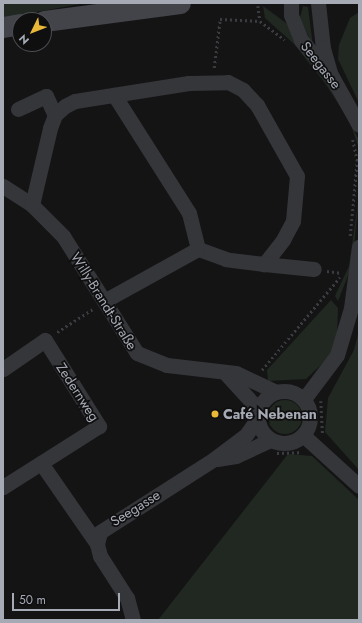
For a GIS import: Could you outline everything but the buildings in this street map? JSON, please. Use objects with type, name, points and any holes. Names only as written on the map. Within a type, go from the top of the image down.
[{"type":"main road","points":[[52,20],[180,3]]},
{"type":"street","name":"Seegasse","points":[[291,3],[291,15],[301,40],[331,75],[354,128]]},
{"type":"street","points":[[318,3],[323,48],[331,75]]},
{"type":"street","points":[[55,114],[75,101],[212,80],[228,82],[242,90],[257,105],[297,176],[293,221],[264,264]]},
{"type":"street","points":[[114,95],[189,213],[198,249]]},
{"type":"street","points":[[18,109],[46,96],[55,114],[32,205]]},
{"type":"street","name":"Willy-Brandt-Straße","points":[[3,186],[32,205],[63,236],[127,340],[148,360],[227,375],[236,373],[276,392]]},
{"type":"street","points":[[304,399],[321,380],[343,338],[354,243]]},
{"type":"street","points":[[104,301],[198,249],[226,259],[314,269]]},
{"type":"street","points":[[3,369],[45,340]]},
{"type":"street","name":"Zedernweg","points":[[41,463],[99,426],[45,340]]},
{"type":"street","points":[[227,375],[258,414],[264,434],[270,445],[288,444],[304,436],[311,414],[304,399],[291,392],[276,392],[258,414]]},
{"type":"street","name":"Seegasse","points":[[97,544],[100,532],[107,525],[214,459],[246,435],[258,414]]},
{"type":"street","points":[[304,436],[359,486]]},
{"type":"street","name":"Seegasse","points":[[214,459],[236,456],[270,445]]},
{"type":"street","points":[[3,487],[41,463],[97,544],[100,556],[127,598],[133,620]]},
{"type":"path","points":[[212,80],[220,19],[260,21],[258,6]]},
{"type":"path","points":[[354,128],[357,161],[354,243]]},
{"type":"path","points":[[260,373],[333,289],[344,267]]},
{"type":"path","points":[[45,340],[104,301]]},
{"type":"path","points":[[270,445],[311,454],[320,450],[324,439],[321,427],[321,380]]},
{"type":"shaded area","points":[[3,3],[86,3],[36,12],[12,12],[12,16],[3,18]]},
{"type":"shaded area","points":[[263,6],[286,23],[337,97],[349,120],[325,83],[294,44],[265,18]]},
{"type":"shaded area","points":[[303,6],[308,7],[313,46],[300,18]]},
{"type":"shaded area","points":[[359,12],[359,103],[338,59],[339,45],[350,18]]},
{"type":"shaded area","points":[[350,123],[359,140],[359,149]]},
{"type":"shaded area","points":[[359,196],[352,265],[338,301],[335,296],[349,266]]},
{"type":"shaded area","points":[[331,300],[338,308],[337,337],[335,347],[322,364],[306,379],[268,381],[267,370]]},
{"type":"shaded area","points":[[359,331],[359,470],[325,432],[328,398],[354,350]]},
{"type":"shaded area","points":[[285,400],[297,405],[302,417],[297,429],[285,434],[273,429],[268,417],[273,405]]},
{"type":"shaded area","points":[[288,454],[312,456],[359,500],[359,620],[158,620]]},
{"type":"place","name":"Café Nebenan","points":[[215,414]]}]
